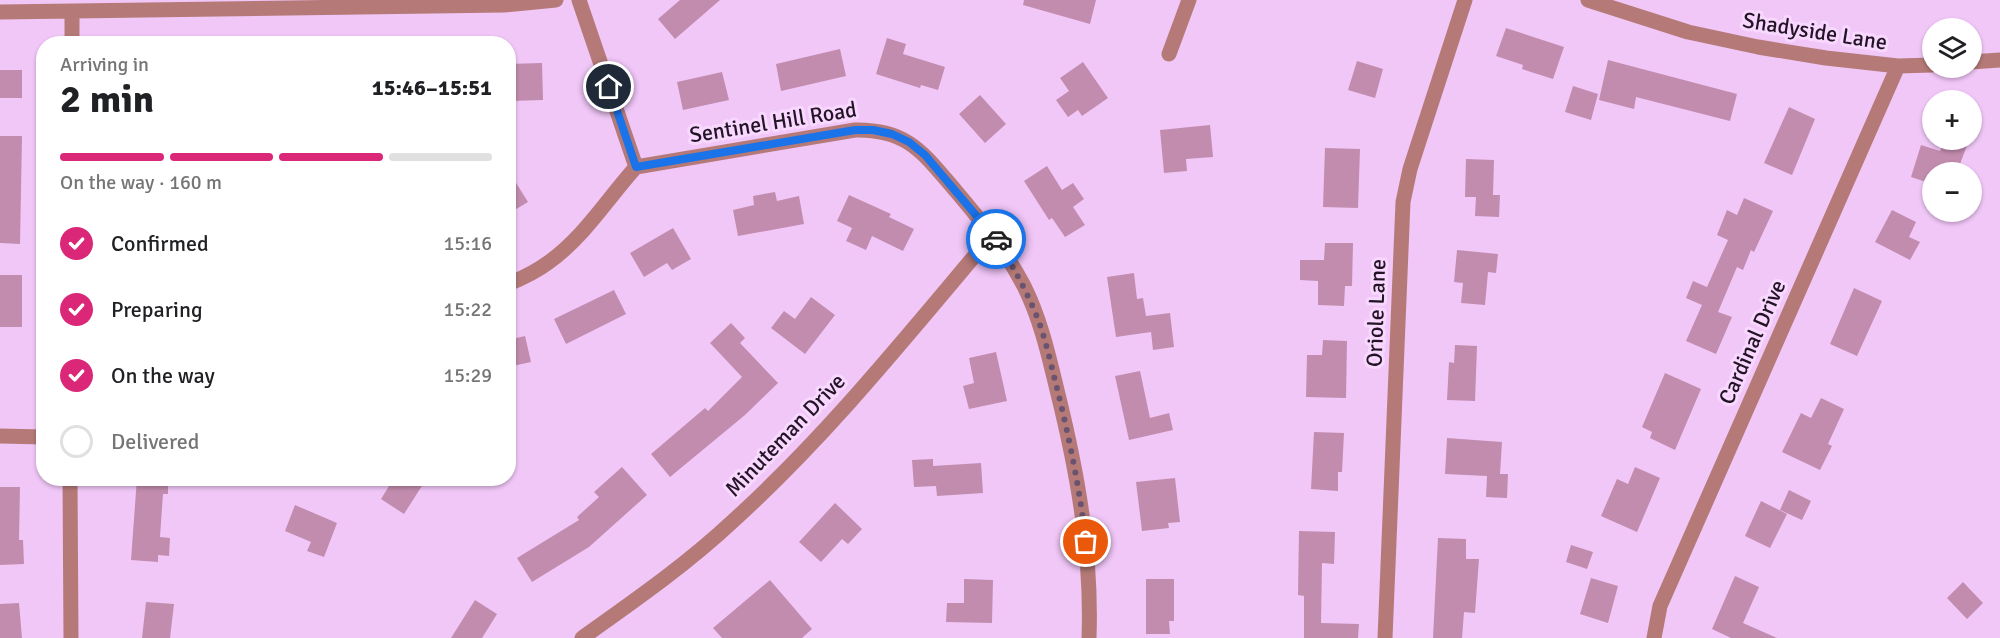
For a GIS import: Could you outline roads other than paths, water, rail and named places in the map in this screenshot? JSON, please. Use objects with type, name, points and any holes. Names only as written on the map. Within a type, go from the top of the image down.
[{"type":"street","points":[[0,12],[504,5],[556,0]]},
{"type":"street","points":[[516,281],[549,262],[568,246],[636,167],[579,0]]},
{"type":"street","points":[[1169,54],[1189,0]]},
{"type":"street","name":"Oriole Lane","points":[[1385,638],[1403,202],[1410,169],[1465,0]]},
{"type":"street","name":"Shadyside Lane","points":[[1588,0],[1688,32],[1758,47],[1826,58],[1898,66],[1922,65]]},
{"type":"street","points":[[72,12],[72,36]]},
{"type":"street","points":[[1982,61],[2000,60]]},
{"type":"street","name":"Cardinal Drive","points":[[1654,638],[1660,606],[1898,66]]},
{"type":"street","name":"Sentinel Hill Road","points":[[636,167],[855,130],[873,130],[892,134],[909,142],[925,155],[993,234],[1024,287],[1046,343],[1081,500],[1089,564],[1089,638]]},
{"type":"street","name":"Minuteman Drive","points":[[582,638],[664,580],[734,521],[847,407],[993,234]]},
{"type":"street","points":[[0,436],[36,437]]},
{"type":"street","points":[[70,486],[71,638]]}]
